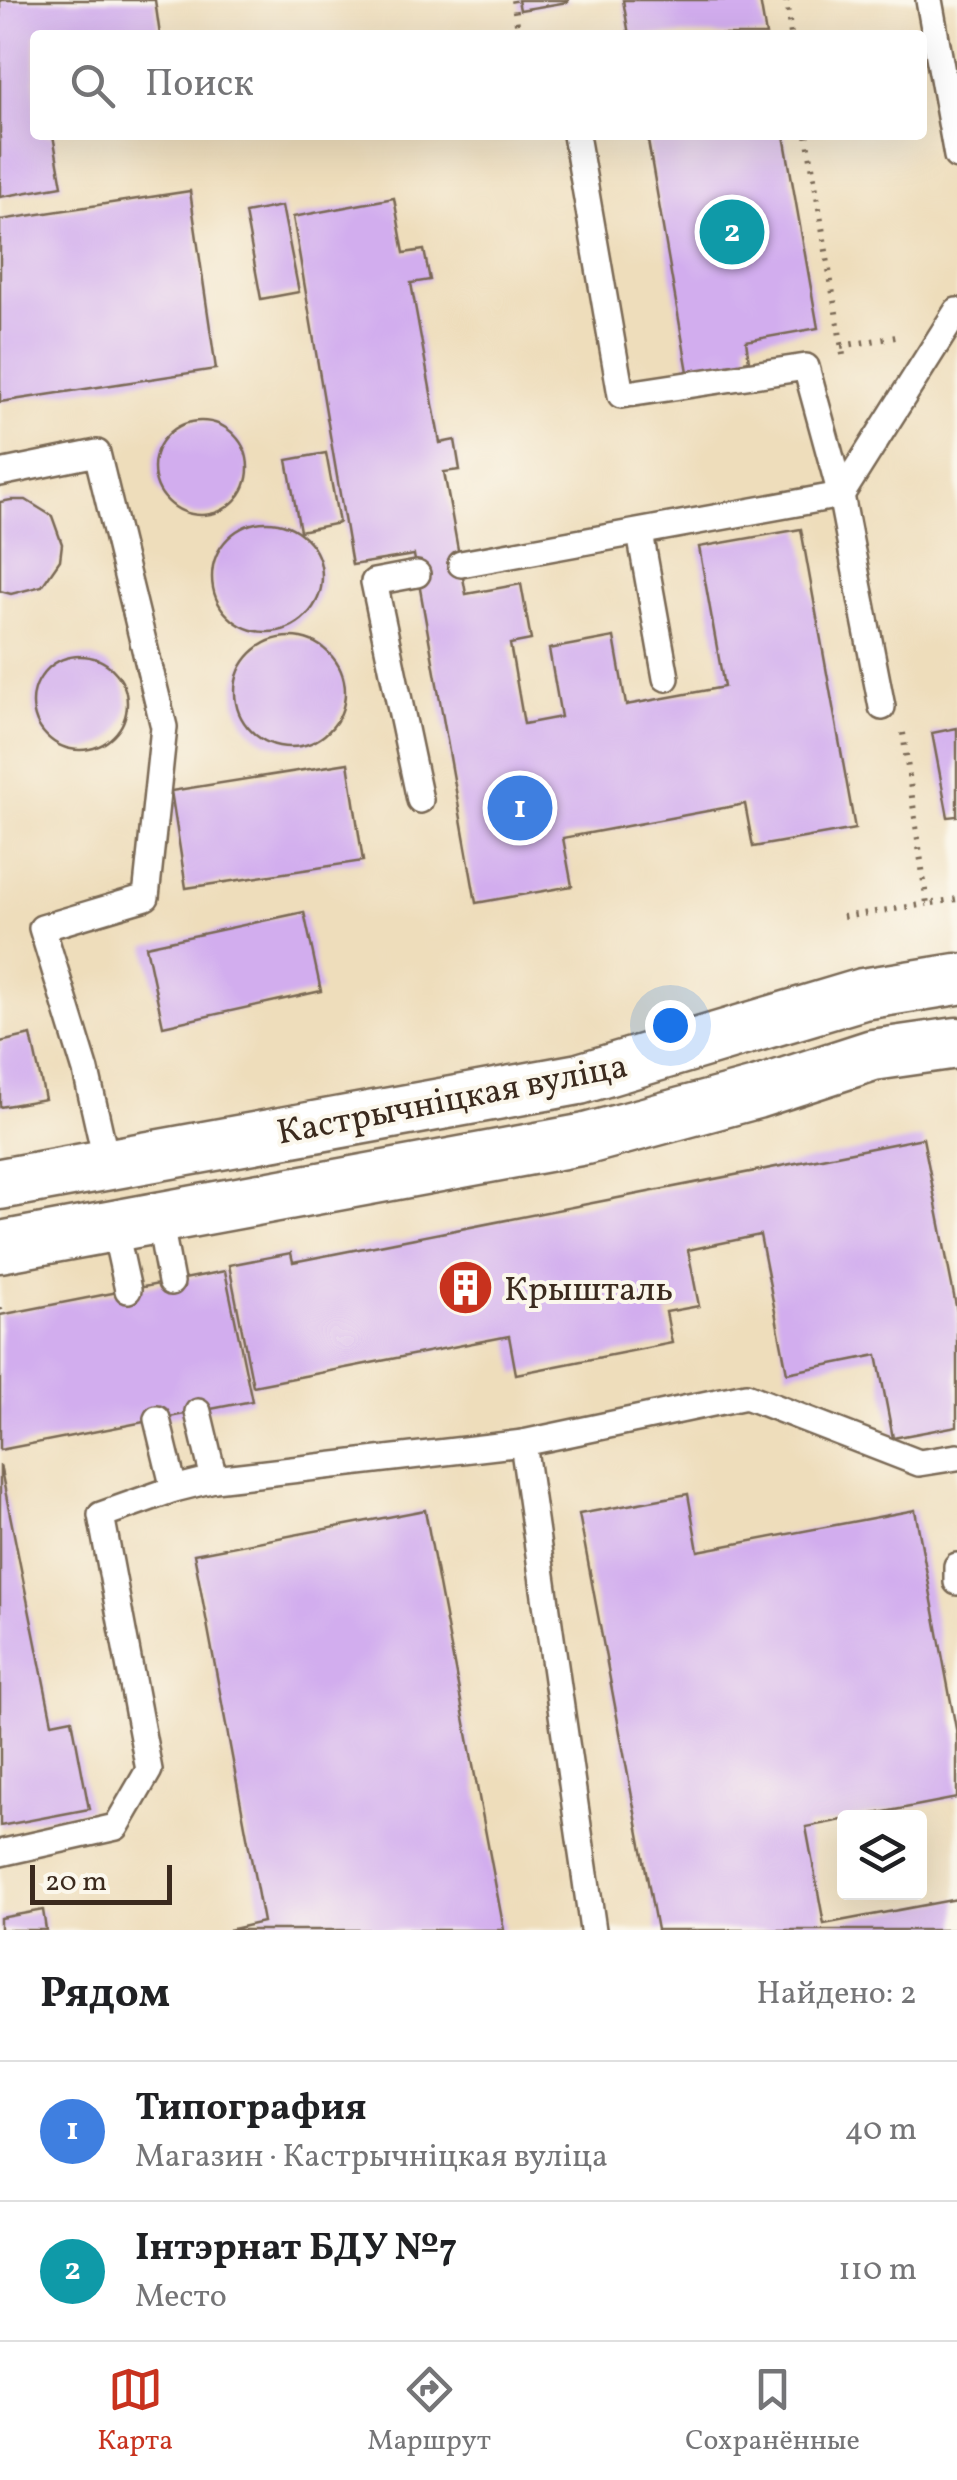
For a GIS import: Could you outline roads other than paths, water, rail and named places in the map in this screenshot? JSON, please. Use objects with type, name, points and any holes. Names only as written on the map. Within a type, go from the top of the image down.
[{"type":"street","name":"Кастрычніцкая вуліца","points":[[0,1248],[123,1199],[579,1079],[862,994],[957,979]]},
{"type":"street","name":"Кастрычніцкая вуліца","points":[[0,1184],[123,1199],[586,1139],[756,1093],[873,1056],[957,1043]]},
{"type":"lane","points":[[929,0],[957,156]]},
{"type":"lane","points":[[577,140],[621,395],[806,367],[841,496],[882,707]]},
{"type":"lane","points":[[461,564],[841,496],[957,311]]},
{"type":"lane","points":[[0,473],[97,453],[164,727],[146,898],[42,928],[123,1199],[128,1290]]},
{"type":"lane","points":[[640,533],[666,678]]},
{"type":"lane","points":[[417,574],[374,582],[420,800]]},
{"type":"lane","points":[[123,1199],[171,1282]]},
{"type":"lane","points":[[0,1852],[116,1826],[149,1770],[101,1514],[214,1479],[524,1443],[746,1396],[920,1463],[957,1457]]},
{"type":"lane","points":[[198,1412],[214,1479]]},
{"type":"lane","points":[[157,1419],[174,1489]]},
{"type":"lane","points":[[524,1443],[593,1930]]},
{"type":"lane","points":[[957,1566],[957,1582]]},
{"type":"place","name":"Інтэрнат БДУ №7","points":[[732,232]]},
{"type":"place","name":"Типография","points":[[520,808]]},
{"type":"place","name":"Крышталь","points":[[465,1288]]}]
